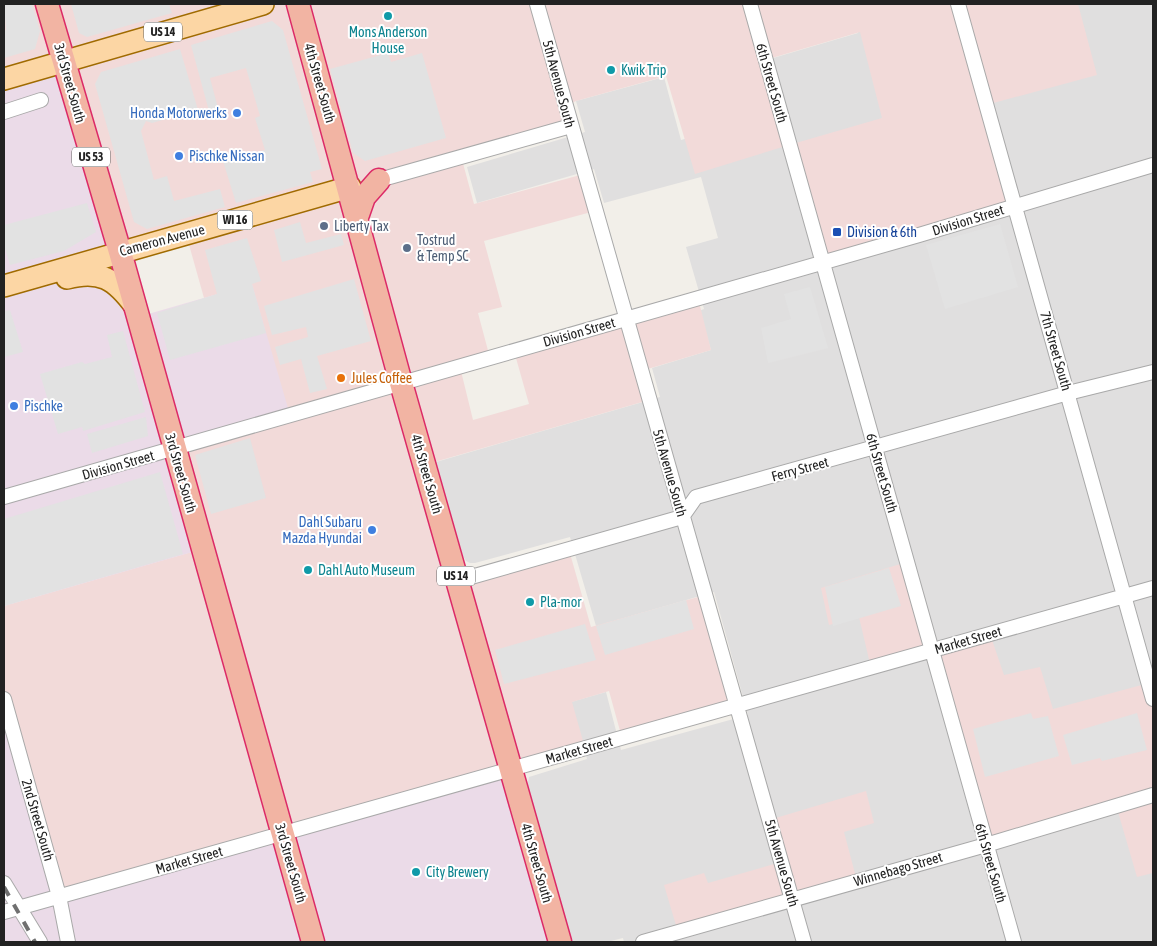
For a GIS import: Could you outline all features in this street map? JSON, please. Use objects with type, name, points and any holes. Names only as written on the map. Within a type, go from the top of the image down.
[{"type":"highway","name":"3rd Street South","points":[[47,4],[120,252],[313,942]]},
{"type":"highway","name":"4th Street South","points":[[298,4],[350,187],[401,383],[560,942]]},
{"type":"highway","points":[[357,217],[364,197],[379,180]]},
{"type":"main road","name":"US 14","points":[[4,79],[264,4]]},
{"type":"main road","name":"Cameron Avenue","points":[[4,286],[58,275],[120,252],[350,187]]},
{"type":"main road","points":[[4,296],[58,275],[96,274],[118,286],[134,306]]},
{"type":"street","name":"5th Avenue South","points":[[538,4],[625,319],[804,942]]},
{"type":"street","name":"6th Street South","points":[[750,4],[1014,942]]},
{"type":"street","name":"7th Street South","points":[[958,4],[1153,699]]},
{"type":"street","points":[[4,112],[41,100]]},
{"type":"street","points":[[379,180],[571,126]]},
{"type":"street","name":"Division Street","points":[[4,497],[1153,165]]},
{"type":"street","name":"Ferry Street","points":[[682,517],[696,497],[1068,393],[1153,372]]},
{"type":"street","points":[[457,581],[682,517]]},
{"type":"street","name":"Market Street","points":[[4,912],[1153,588]]},
{"type":"street","name":"2nd Street South","points":[[5,704],[59,896],[68,942]]},
{"type":"street","name":"Winnebago Street","points":[[643,942],[986,845],[1153,795]]},
{"type":"street","points":[[4,882],[40,942]]},
{"type":"shaded area","points":[[4,4],[1078,4],[1097,75],[986,105],[1015,205],[822,263],[789,145],[695,174],[666,76],[576,101],[566,106],[571,126],[461,156],[474,204],[584,174],[595,211],[484,241],[502,307],[478,313],[490,358],[460,367],[473,420],[529,404],[514,351],[698,298],[711,350],[641,371],[649,400],[424,465],[457,581],[569,550],[591,627],[705,595],[736,706],[622,738],[609,691],[572,702],[585,748],[59,896],[4,699],[4,606],[202,549],[175,448],[252,284],[204,298],[186,234],[120,252],[4,81]],"holes":[[[860,32],[882,118],[789,145],[765,60]]]},
{"type":"shaded area","points":[[4,4],[32,4],[40,31],[35,49],[4,58],[4,31],[6,30]]},
{"type":"shaded area","points":[[71,4],[169,4],[172,13],[87,37],[79,33]]},
{"type":"shaded area","points":[[859,4],[1153,4],[1153,942],[624,942],[623,938],[607,942],[570,942],[527,787],[529,777],[587,759],[571,702],[606,692],[621,750],[748,715],[714,592],[596,626],[570,537],[475,563],[466,561],[436,462],[660,397],[652,368],[711,350],[699,311],[704,309],[686,247],[718,238],[701,177],[604,203],[594,169],[477,203],[467,167],[585,132],[576,101],[664,77],[681,140],[771,115],[756,63],[858,33]]},
{"type":"shaded area","points":[[272,21],[283,30],[322,169],[310,172],[313,182],[236,203],[223,161],[265,150],[255,118],[260,116],[246,68],[210,78],[218,108],[209,111],[191,45]]},
{"type":"shaded area","points":[[180,49],[198,110],[152,123],[146,121],[141,131],[154,180],[167,176],[174,201],[220,189],[225,207],[147,229],[134,222],[95,84],[101,72]]},
{"type":"shaded area","points":[[388,53],[391,62],[422,53],[446,138],[365,161],[353,153],[330,69]]},
{"type":"shaded area","points":[[63,62],[138,317],[252,284],[290,415],[175,448],[203,549],[4,606],[4,81]]},
{"type":"shaded area","points":[[87,203],[96,232],[64,251],[10,265],[4,245],[4,225]]},
{"type":"shaded area","points":[[300,222],[306,243],[341,234],[344,245],[282,262],[274,230]]},
{"type":"shaded area","points":[[1000,224],[1018,287],[945,309],[926,245]]},
{"type":"shaded area","points":[[247,238],[261,281],[252,284],[266,333],[170,360],[157,313],[217,294],[205,250]]},
{"type":"shaded area","points":[[354,279],[371,341],[317,356],[327,389],[310,393],[301,359],[280,365],[275,347],[308,337],[306,327],[272,335],[264,306]]},
{"type":"shaded area","points":[[810,287],[828,348],[768,363],[761,328],[791,319],[784,294]]},
{"type":"shaded area","points":[[10,310],[23,352],[4,357],[4,311]]},
{"type":"shaded area","points":[[123,331],[145,412],[83,431],[82,427],[58,434],[40,374],[82,362],[85,364],[112,357],[107,335]]},
{"type":"shaded area","points":[[146,417],[148,436],[92,453],[87,434]]},
{"type":"shaded area","points":[[250,438],[266,498],[211,514],[195,455]]},
{"type":"shaded area","points":[[160,472],[183,554],[4,606],[4,519]]},
{"type":"shaded area","points":[[907,562],[932,650],[990,634],[1004,675],[1040,667],[1053,709],[1149,683],[1153,699],[1153,873],[1137,877],[1116,805],[986,845],[932,651],[871,668],[859,617],[829,625],[821,588]]},
{"type":"shaded area","points":[[889,568],[901,606],[833,626],[825,587]]},
{"type":"shaded area","points":[[686,600],[694,629],[605,655],[596,626]]},
{"type":"shaded area","points":[[585,624],[596,660],[504,684],[495,650]]},
{"type":"shaded area","points":[[4,699],[59,896],[510,769],[560,942],[4,942]]},
{"type":"shaded area","points":[[1031,713],[1033,719],[1048,716],[1059,756],[985,777],[973,729]]},
{"type":"shaded area","points":[[1137,713],[1147,750],[1102,761],[1100,758],[1072,765],[1063,735]]},
{"type":"shaded area","points":[[866,791],[874,823],[844,832],[857,881],[678,932],[664,885],[704,873],[708,883],[781,862],[769,820]]},
{"type":"railway","points":[[4,887],[35,942]]},
{"type":"place","name":"Mons Anderson House","points":[[388,16]]},
{"type":"place","name":"Kwik Trip","points":[[611,70]]},
{"type":"place","name":"Honda Motorwerks","points":[[237,113]]},
{"type":"place","name":"Pischke Nissan","points":[[179,156]]},
{"type":"place","name":"Liberty Tax","points":[[324,226]]},
{"type":"place","name":"Division & 6th","points":[[837,232]]},
{"type":"place","name":"Tostrud & Temp SC","points":[[407,248]]},
{"type":"place","name":"Jules Coffee","points":[[341,378]]},
{"type":"place","name":"Pischke","points":[[14,406]]},
{"type":"place","name":"Dahl Subaru Mazda Hyundai","points":[[372,530]]},
{"type":"place","name":"Dahl Auto Museum","points":[[308,570]]},
{"type":"place","name":"Pla-mor","points":[[530,602]]},
{"type":"place","name":"City Brewery","points":[[416,872]]}]
